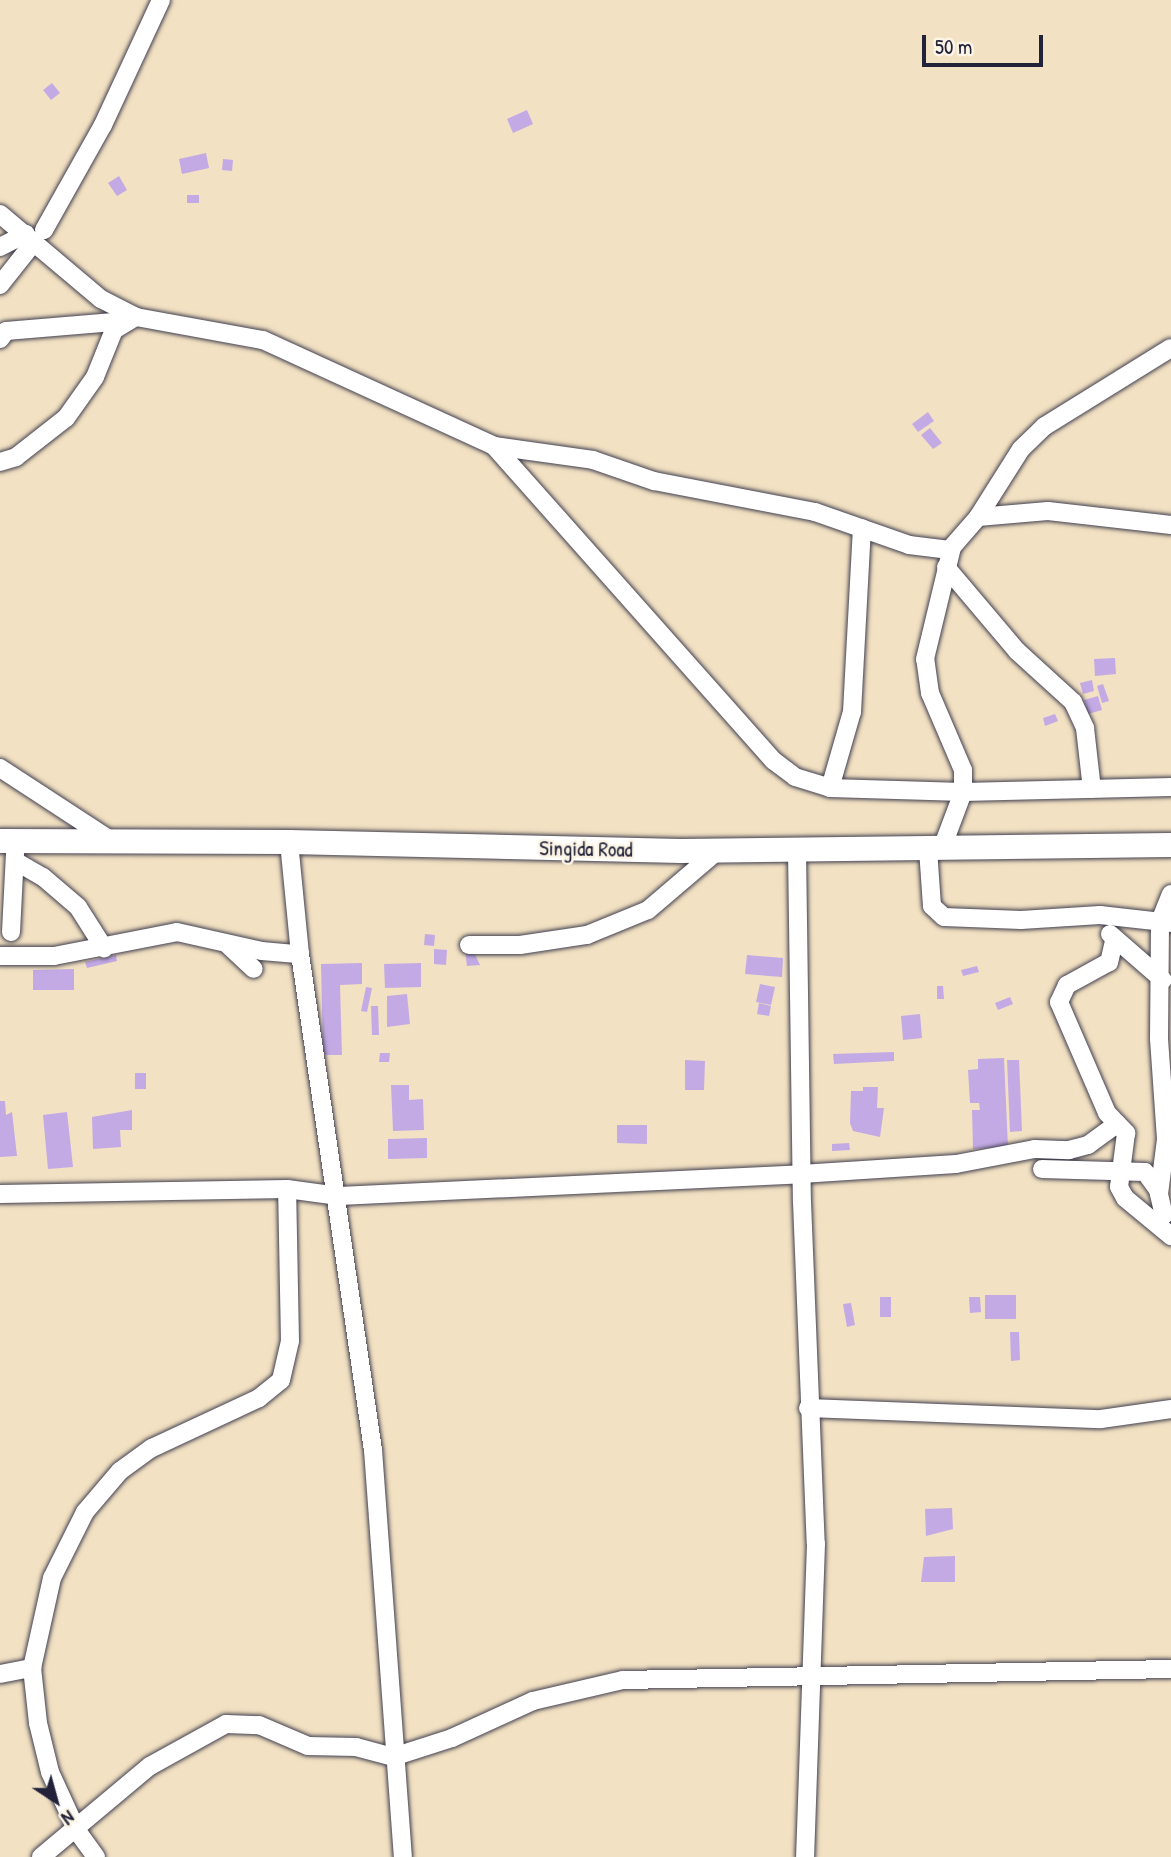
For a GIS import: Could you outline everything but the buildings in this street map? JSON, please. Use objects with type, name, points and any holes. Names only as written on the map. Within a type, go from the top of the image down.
[{"type":"highway","name":"Singida Road","points":[[10,848],[112,841],[717,851],[1171,845]]},
{"type":"street","points":[[0,285],[103,125],[161,0]]},
{"type":"street","points":[[0,214],[34,236],[101,299],[131,319]]},
{"type":"street","points":[[0,247],[34,236]]},
{"type":"street","points":[[0,462],[16,457],[66,418],[95,377],[114,330],[131,319]]},
{"type":"street","points":[[0,339],[6,331],[131,319],[263,340],[494,446],[593,460],[654,481],[785,505],[862,528],[948,559],[1017,652],[1073,702],[1085,728],[1092,789]]},
{"type":"street","points":[[1165,922],[1100,915],[1021,920],[944,917],[932,906],[935,849],[963,792],[963,770],[930,694],[926,668],[927,643],[948,559],[1021,449],[1045,426],[1171,348]]},
{"type":"street","points":[[494,446],[774,761],[795,776],[830,788],[963,792],[1171,787]]},
{"type":"street","points":[[978,517],[1048,511],[1171,525]]},
{"type":"street","points":[[830,788],[852,712],[862,528]]},
{"type":"street","points":[[0,768],[112,841]]},
{"type":"street","points":[[289,842],[300,954],[339,1196],[373,1450],[393,1757],[403,1857]]},
{"type":"street","points":[[10,848],[10,932]]},
{"type":"street","points":[[10,848],[78,907],[104,948]]},
{"type":"street","points":[[797,850],[801,1174],[808,1408],[816,1544],[809,1675],[805,1857]]},
{"type":"street","points":[[469,946],[520,946],[587,935],[648,910],[717,851]]},
{"type":"street","points":[[0,880],[12,897]]},
{"type":"street","points":[[1159,1194],[1166,1139],[1165,922],[1171,894]]},
{"type":"street","points":[[1100,915],[1114,941],[1165,981]]},
{"type":"street","points":[[2,960],[54,956],[104,948],[177,932],[225,943],[300,954]]},
{"type":"street","points":[[1114,941],[1109,962],[1068,985],[1059,1002],[1107,1113],[1126,1133],[1120,1170],[1125,1198],[1171,1236]]},
{"type":"street","points":[[225,943],[254,969]]},
{"type":"street","points":[[0,1194],[287,1189],[339,1196],[801,1174],[956,1164],[1034,1149],[1079,1149],[1117,1124]]},
{"type":"street","points":[[1042,1169],[1145,1172],[1159,1194],[1164,1215]]},
{"type":"street","points":[[96,1857],[76,1831],[43,1751],[32,1668],[52,1578],[102,1488],[152,1448],[259,1398],[281,1380],[290,1341],[287,1189]]},
{"type":"street","points":[[808,1408],[1087,1419],[1171,1409]]},
{"type":"street","points":[[0,1674],[32,1668]]},
{"type":"street","points":[[41,1857],[76,1831],[150,1766],[226,1724],[259,1725],[308,1746],[356,1747],[393,1757],[452,1738],[533,1701],[594,1684],[809,1675],[1171,1669]]}]
